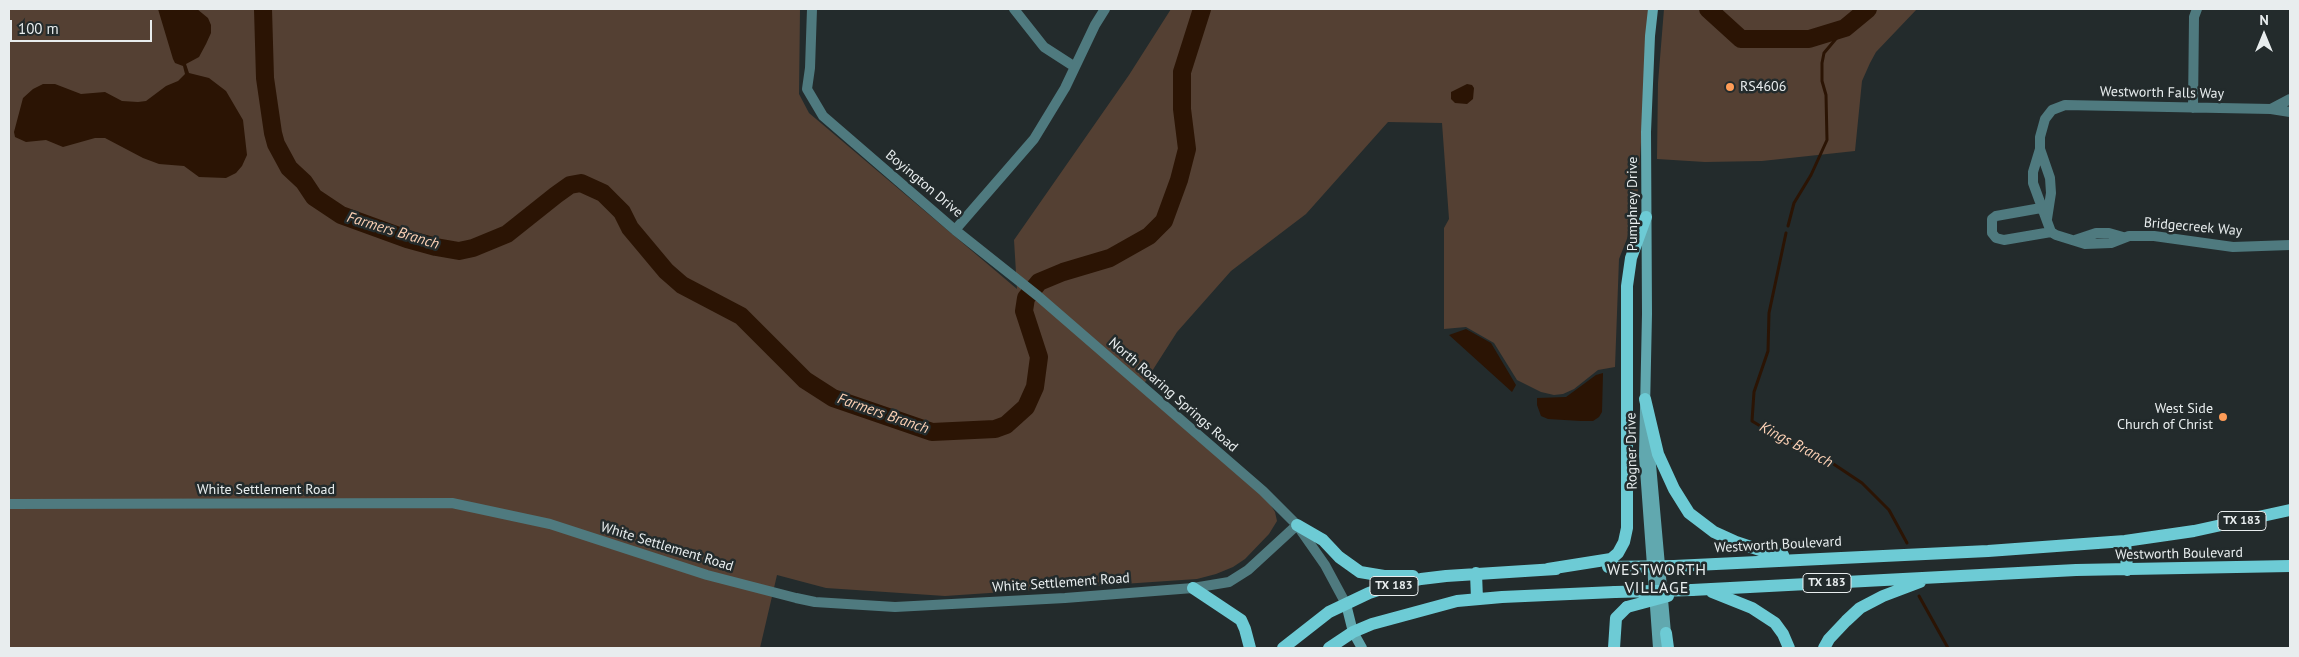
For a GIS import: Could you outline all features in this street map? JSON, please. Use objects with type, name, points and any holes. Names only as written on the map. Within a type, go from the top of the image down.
[{"type":"main road","points":[[1548,569],[1611,559],[1618,553],[1624,542],[1627,520],[1627,286],[1631,258],[1646,217]]},
{"type":"main road","points":[[1645,399],[1658,454],[1674,489],[1689,513],[1714,532],[1736,542],[1766,552],[1811,559]]},
{"type":"main road","name":"Westworth Boulevard","points":[[1283,648],[1323,617],[1346,604],[1387,587],[1421,579],[1548,569],[1674,566],[1988,551],[2125,541],[2194,531],[2290,510]]},
{"type":"main road","points":[[1297,525],[1323,540],[1339,557],[1360,572],[1384,576],[1446,576]]},
{"type":"main road","points":[[2125,541],[2127,570]]},
{"type":"main road","points":[[1988,551],[1989,574]]},
{"type":"main road","name":"Westworth Boulevard","points":[[1329,648],[1353,632],[1372,624],[1404,614],[1477,599],[1615,592],[1707,590],[1989,574],[2290,567]]},
{"type":"main road","points":[[1476,574],[1477,599]]},
{"type":"main road","points":[[1824,648],[1840,627],[1860,608],[1883,596],[1932,577]]},
{"type":"main road","points":[[1193,588],[1241,620],[1246,629],[1250,648]]},
{"type":"main road","points":[[1614,648],[1616,618],[1627,607],[1692,590]]},
{"type":"main road","points":[[1707,590],[1752,608],[1775,622],[1789,648]]},
{"type":"main road","points":[[1666,633],[1668,648]]},
{"type":"street","name":"Boyington Drive","points":[[812,9],[810,68],[807,89],[823,116],[955,230],[1034,139],[1065,88],[1105,9]]},
{"type":"street","points":[[1014,9],[1044,48],[1075,67]]},
{"type":"street","name":"Pumphrey Drive","points":[[1645,399],[1648,63],[1653,9]]},
{"type":"street","points":[[2193,108],[2194,17],[2197,9]]},
{"type":"street","name":"Westworth Falls Way","points":[[2271,109],[2290,99]]},
{"type":"street","name":"Westworth Falls Way","points":[[2040,149],[2040,137],[2045,119],[2052,110],[2065,105],[2271,109],[2290,112]]},
{"type":"street","points":[[2040,149],[2035,161],[2033,183],[2051,232],[2004,240],[1996,238],[1992,233],[1990,226],[1992,219],[1996,216],[2041,208]]},
{"type":"street","points":[[2040,149],[2050,178],[2051,193],[2047,219]]},
{"type":"street","name":"North Roaring Springs Road","points":[[955,230],[1025,285],[1263,490],[1297,525],[1325,565],[1346,604]]},
{"type":"street","name":"Bridgecreek Way","points":[[2051,232],[2085,244],[2102,245],[2111,244],[2123,237],[2154,236],[2233,247],[2290,244]]},
{"type":"street","name":"Rogner Drive","points":[[1645,399],[1666,633]]},
{"type":"street","name":"Rogner Drive","points":[[1645,399],[1644,456],[1658,648]]},
{"type":"street","name":"White Settlement Road","points":[[9,504],[452,503],[550,524],[753,588],[815,602],[871,606],[961,604],[1193,588],[1229,582],[1248,570],[1297,525]]},
{"type":"street","points":[[1346,604],[1353,632],[1362,648]]},
{"type":"shaded area","points":[[9,9],[800,9],[799,94],[809,113],[1017,289],[1014,240],[1129,75],[1171,9],[1650,9],[1636,216],[1619,259],[1615,367],[1598,370],[1574,389],[1563,394],[1554,395],[1541,392],[1517,380],[1494,343],[1466,327],[1444,329],[1444,228],[1449,219],[1442,123],[1388,122],[1306,214],[1231,271],[1177,332],[1140,390],[1268,501],[1275,512],[1277,521],[1269,534],[1245,559],[1233,567],[1216,574],[1197,579],[945,596],[826,588],[777,575],[760,648],[9,648]]},
{"type":"shaded area","points":[[158,9],[197,9],[208,18],[211,25],[211,33],[206,44],[199,57],[186,64],[189,73],[209,78],[226,91],[243,120],[247,155],[236,173],[226,178],[199,177],[184,166],[159,164],[143,158],[105,138],[95,138],[63,147],[46,140],[26,142],[15,137],[14,132],[23,98],[33,89],[43,84],[55,84],[81,94],[105,92],[122,101],[138,102],[146,101],[166,86],[178,81],[185,74],[183,66],[175,63],[173,59]]},
{"type":"shaded area","points":[[1664,9],[1917,9],[1876,52],[1862,81],[1855,151],[1762,161],[1705,162],[1657,159],[1658,83]]},
{"type":"shaded area","points":[[1467,84],[1472,85],[1474,88],[1473,99],[1467,104],[1455,103],[1451,99],[1451,92]]},
{"type":"shaded area","points":[[1466,329],[1491,343],[1516,385],[1512,392],[1449,335]]},
{"type":"shaded area","points":[[1603,373],[1602,412],[1599,417],[1593,421],[1581,421],[1548,419],[1541,416],[1537,405],[1537,398],[1566,397],[1596,375]]},
{"type":"waterway","name":"Farmers Branch","points":[[263,9],[265,78],[276,144],[289,168],[304,182],[314,197],[341,215],[407,239],[459,251],[473,248],[507,234],[570,185],[581,183],[603,193],[622,212],[630,228],[666,271],[682,285],[741,316],[805,380],[833,398],[932,432],[995,429],[1006,425],[1026,407],[1035,387],[1039,357],[1024,311],[1026,298],[1039,282],[1063,272],[1110,258],[1149,236],[1164,221],[1179,180],[1187,149],[1182,109],[1182,72],[1202,9]]},
{"type":"waterway","name":"Farmers Branch","points":[[1708,9],[1741,39],[1809,39],[1845,28],[1868,9]]},
{"type":"waterway","name":"Kings Branch","points":[[1788,226],[1794,203],[1811,175],[1827,140],[1826,95],[1822,81],[1822,63],[1824,53],[1845,28]]},
{"type":"waterway","name":"Kings Branch","points":[[1786,233],[1769,313],[1768,351],[1754,392],[1752,421],[1780,438],[1829,461],[1862,483],[1889,510],[1907,543]]},
{"type":"waterway","name":"Kings Branch","points":[[1919,596],[1948,648]]},
{"type":"place","name":"RS4606","points":[[1730,87]]},
{"type":"place","name":"West Side Church of Christ","points":[[2223,417]]},
{"type":"district","name":"WESTWORTH VILLAGE","points":[[1657,579]]}]
